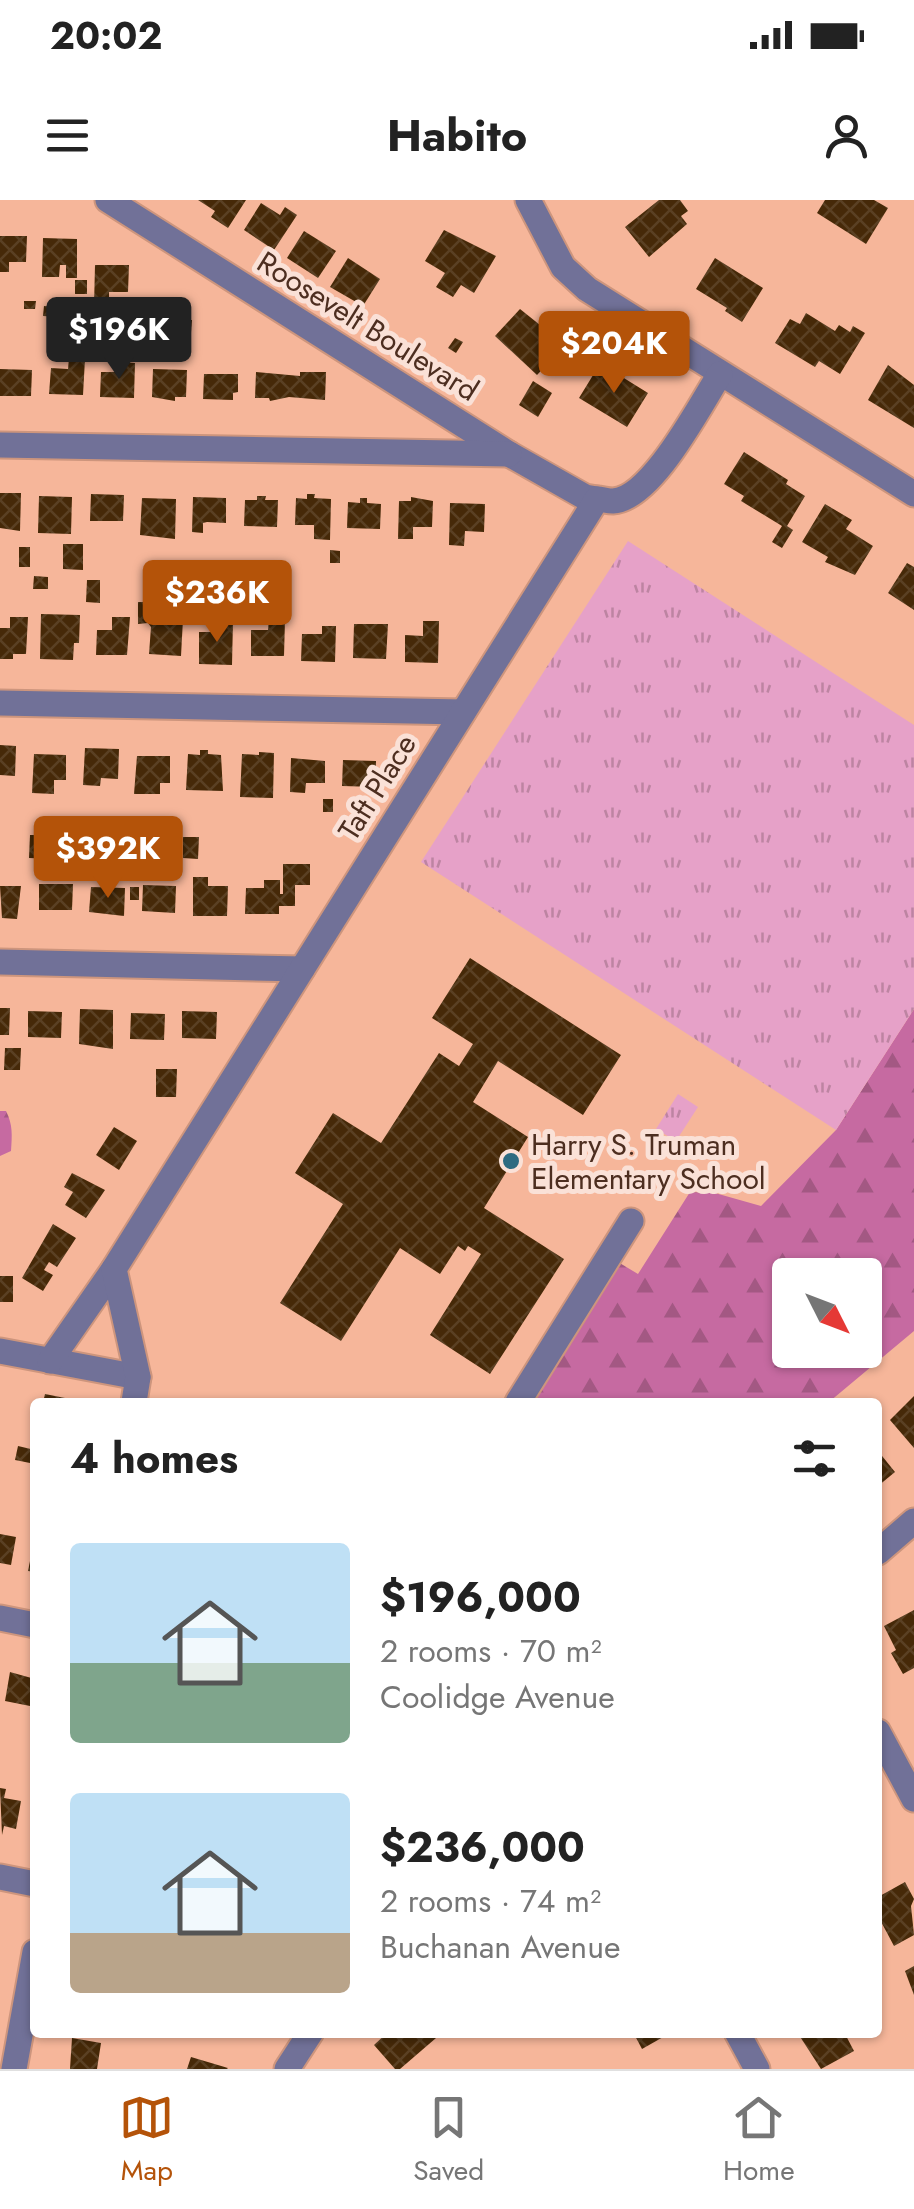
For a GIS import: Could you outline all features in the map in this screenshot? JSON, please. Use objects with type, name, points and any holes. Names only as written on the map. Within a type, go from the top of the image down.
[{"type":"street","name":"Roosevelt Boulevard","points":[[108,200],[509,454],[586,497],[597,498]]},
{"type":"street","points":[[539,204],[562,266],[587,289],[914,494]]},
{"type":"street","points":[[597,498],[616,502],[639,488],[666,459],[720,374]]},
{"type":"street","points":[[0,445],[509,454]]},
{"type":"street","name":"Taft Place","points":[[50,1361],[114,1269],[597,498]]},
{"type":"street","points":[[0,704],[463,712]]},
{"type":"street","points":[[0,962],[302,968]]},
{"type":"street","points":[[520,1398],[630,1221]]},
{"type":"street","points":[[0,1351],[50,1361],[136,1390],[114,1269]]},
{"type":"street","points":[[882,1549],[914,1521]]},
{"type":"street","points":[[0,1618],[30,1624]]},
{"type":"street","points":[[882,1739],[914,1799]]},
{"type":"street","points":[[0,1878],[30,1883]]},
{"type":"street","points":[[14,2069],[30,1980]]},
{"type":"street","points":[[287,2069],[307,2038]]},
{"type":"street","points":[[740,2038],[757,2069]]},
{"type":"green space","points":[[628,541],[914,725],[914,1009],[836,1130],[421,862]]},
{"type":"green space","points":[[914,1009],[914,1331],[882,1358],[882,1258],[772,1258],[772,1368],[870,1368],[834,1398],[520,1398],[608,1256],[638,1274],[690,1192],[715,1193],[761,1206],[836,1130]]},
{"type":"green space","points":[[678,1094],[698,1107],[676,1141],[656,1129]]},
{"type":"green space","points":[[0,1111],[6,1111],[12,1135],[11,1151],[0,1156]]},
{"type":"building","points":[[198,200],[246,200],[228,228],[211,217],[215,211]]},
{"type":"building","points":[[659,200],[680,200],[688,211],[681,216],[687,224],[649,257],[625,227]]},
{"type":"building","points":[[825,200],[874,200],[888,208],[866,244],[817,213]]},
{"type":"building","points":[[261,203],[280,215],[285,207],[297,215],[274,250],[244,230]]},
{"type":"building","points":[[444,230],[496,256],[474,293],[461,285],[453,297],[436,287],[445,273],[425,261]]},
{"type":"building","points":[[304,231],[336,251],[318,278],[287,258]]},
{"type":"building","points":[[0,236],[27,236],[26,262],[9,262],[9,272],[0,272]]},
{"type":"building","points":[[43,238],[77,239],[77,278],[66,278],[66,265],[60,265],[59,277],[42,277]]},
{"type":"building","points":[[348,258],[380,279],[363,306],[330,287]]},
{"type":"building","points":[[715,258],[763,288],[742,322],[696,289]]},
{"type":"building","points":[[95,265],[129,265],[128,292],[109,292],[109,306],[94,306]]},
{"type":"building","points":[[75,280],[87,280],[87,294],[75,294]]},
{"type":"building","points":[[24,301],[36,301],[35,309],[24,309]]},
{"type":"building","points":[[72,301],[84,301],[84,311],[73,311]]},
{"type":"building","points":[[44,306],[61,307],[60,317],[43,316]]},
{"type":"building","points":[[520,309],[565,345],[537,375],[495,336]]},
{"type":"building","points":[[806,313],[835,331],[839,325],[850,332],[853,326],[865,333],[840,374],[819,361],[815,367],[775,343],[790,319],[800,324]]},
{"type":"building","points":[[166,320],[192,320],[191,333],[166,330]]},
{"type":"building","points":[[455,338],[463,342],[456,353],[448,348]]},
{"type":"building","points":[[69,358],[85,359],[83,395],[49,394],[51,368],[68,369]]},
{"type":"building","points":[[119,362],[135,363],[134,398],[100,397],[101,372],[119,372]]},
{"type":"building","points":[[888,365],[914,385],[914,428],[868,400]]},
{"type":"building","points":[[598,367],[648,393],[627,427],[579,398]]},
{"type":"building","points":[[0,369],[32,370],[31,396],[0,396]]},
{"type":"building","points":[[153,369],[187,370],[186,397],[175,397],[175,401],[152,397]]},
{"type":"building","points":[[256,372],[300,376],[300,372],[326,372],[325,400],[255,398]]},
{"type":"building","points":[[204,374],[238,374],[238,392],[233,393],[233,400],[203,399]]},
{"type":"building","points":[[533,381],[552,393],[538,417],[519,405]]},
{"type":"building","points":[[744,452],[788,480],[786,484],[805,496],[787,526],[793,530],[782,548],[772,542],[782,526],[741,501],[744,496],[724,484]]},
{"type":"building","points":[[0,493],[21,493],[20,531],[0,528]]},
{"type":"building","points":[[91,494],[124,495],[123,521],[90,521]]},
{"type":"building","points":[[307,494],[331,499],[330,540],[314,539],[314,525],[295,525],[296,498],[307,499]]},
{"type":"building","points":[[39,496],[72,497],[71,534],[38,533]]},
{"type":"building","points":[[257,496],[278,500],[277,527],[244,526],[245,500],[257,500]]},
{"type":"building","points":[[193,497],[226,498],[226,523],[203,523],[203,533],[192,532]]},
{"type":"building","points":[[411,497],[433,501],[432,527],[413,527],[413,539],[398,539],[399,501],[411,501]]},
{"type":"building","points":[[142,498],[176,499],[175,539],[140,535]]},
{"type":"building","points":[[360,498],[381,504],[380,529],[347,528],[348,502],[360,503]]},
{"type":"building","points":[[450,503],[485,504],[484,532],[465,531],[464,546],[449,545]]},
{"type":"building","points":[[825,504],[852,520],[846,529],[873,546],[855,575],[825,562],[828,557],[802,542]]},
{"type":"building","points":[[63,544],[83,544],[83,570],[63,569]]},
{"type":"building","points":[[19,547],[30,547],[30,567],[19,567]]},
{"type":"building","points":[[330,550],[340,551],[340,563],[330,563]]},
{"type":"building","points":[[907,563],[914,567],[914,610],[888,593]]},
{"type":"building","points":[[34,576],[48,577],[48,589],[33,589]]},
{"type":"building","points":[[87,580],[100,580],[100,603],[86,602]]},
{"type":"building","points":[[138,602],[154,602],[154,612],[167,612],[167,619],[183,619],[181,656],[149,654],[151,627],[148,623],[138,624]]},
{"type":"building","points":[[41,614],[80,615],[79,643],[74,643],[73,660],[40,659]]},
{"type":"building","points":[[10,617],[28,617],[26,654],[0,659],[0,628],[10,628]]},
{"type":"building","points":[[112,617],[130,617],[127,655],[96,655],[97,630],[112,630]]},
{"type":"building","points":[[269,619],[285,620],[284,656],[251,656],[251,630],[268,630]]},
{"type":"building","points":[[218,621],[233,621],[232,665],[199,664],[199,632],[218,632]]},
{"type":"building","points":[[423,621],[439,621],[438,663],[405,662],[405,635],[423,636]]},
{"type":"building","points":[[354,624],[388,624],[386,659],[353,658]]},
{"type":"building","points":[[322,626],[336,626],[335,662],[301,661],[302,634],[322,634]]},
{"type":"building","points":[[0,745],[16,746],[15,776],[0,775]]},
{"type":"building","points":[[85,748],[119,749],[118,779],[101,778],[100,786],[83,785]]},
{"type":"building","points":[[200,750],[221,755],[223,791],[186,790],[188,754],[200,755]]},
{"type":"building","points":[[274,753],[273,798],[240,797],[242,754]]},
{"type":"building","points":[[34,754],[66,755],[66,780],[54,780],[54,794],[32,793]]},
{"type":"building","points":[[137,756],[170,756],[170,783],[160,783],[160,794],[134,794]]},
{"type":"building","points":[[291,758],[325,761],[325,783],[306,783],[305,793],[290,792]]},
{"type":"building","points":[[343,760],[376,761],[376,787],[342,786]]},
{"type":"building","points":[[323,799],[333,799],[333,812],[323,812]]},
{"type":"building","points":[[30,835],[56,835],[55,859],[29,858]]},
{"type":"building","points":[[183,837],[199,837],[198,859],[183,858]]},
{"type":"building","points":[[283,864],[310,864],[310,885],[295,885],[295,906],[279,906],[279,914],[245,914],[246,888],[264,888],[264,880],[280,880],[283,894]]},
{"type":"building","points":[[193,877],[208,877],[208,886],[228,886],[227,916],[193,916]]},
{"type":"building","points":[[39,884],[73,884],[72,910],[39,910]]},
{"type":"building","points":[[143,885],[176,886],[175,913],[142,911]]},
{"type":"building","points":[[0,886],[21,886],[17,919],[2,918]]},
{"type":"building","points":[[91,887],[125,888],[124,916],[89,912]]},
{"type":"building","points":[[130,887],[139,887],[139,900],[130,900]]},
{"type":"building","points":[[470,958],[621,1055],[583,1115],[498,1061],[473,1102],[528,1137],[484,1208],[564,1259],[490,1374],[430,1335],[481,1254],[468,1246],[465,1251],[458,1246],[440,1274],[400,1248],[341,1341],[280,1303],[343,1204],[295,1173],[333,1113],[381,1143],[439,1053],[459,1066],[473,1044],[432,1018]]},
{"type":"building","points":[[0,1008],[10,1008],[9,1035],[0,1035]]},
{"type":"building","points":[[80,1009],[113,1010],[113,1049],[79,1044]]},
{"type":"building","points":[[28,1011],[62,1012],[61,1038],[28,1037]]},
{"type":"building","points":[[182,1011],[217,1012],[216,1039],[182,1038]]},
{"type":"building","points":[[131,1013],[165,1014],[164,1040],[130,1039]]},
{"type":"building","points":[[5,1048],[21,1048],[20,1070],[4,1070]]},
{"type":"building","points":[[156,1069],[177,1069],[176,1097],[156,1097]]},
{"type":"building","points":[[114,1127],[137,1141],[119,1170],[96,1155]]},
{"type":"building","points":[[72,1173],[105,1190],[86,1218],[65,1205],[73,1192],[64,1187]]},
{"type":"building","points":[[53,1224],[76,1238],[57,1267],[49,1262],[44,1270],[53,1275],[43,1291],[22,1278]]},
{"type":"building","points":[[0,1276],[13,1276],[13,1302],[0,1302]]},
{"type":"building","points":[[914,1396],[914,1448],[890,1420]]},
{"type":"building","points":[[18,1446],[30,1449],[30,1463],[15,1460]]},
{"type":"building","points":[[882,1456],[895,1472],[882,1483]]},
{"type":"building","points":[[0,1534],[16,1537],[11,1565],[0,1563]]},
{"type":"building","points":[[914,1610],[914,1668],[903,1674],[891,1653],[896,1650],[884,1626]]},
{"type":"building","points":[[10,1672],[30,1678],[30,1706],[5,1701]]},
{"type":"building","points":[[0,1788],[6,1789],[4,1798],[21,1801],[16,1829],[4,1826],[2,1835]]},
{"type":"building","points":[[905,1882],[914,1899],[914,1935],[894,1946],[882,1924],[882,1895]]},
{"type":"building","points":[[914,1966],[914,1995],[905,1971]]},
{"type":"building","points":[[72,2038],[101,2043],[97,2069],[70,2069]]},
{"type":"building","points":[[382,2038],[436,2038],[400,2069],[395,2069],[374,2045]]},
{"type":"building","points":[[636,2038],[661,2038],[642,2049]]},
{"type":"building","points":[[801,2038],[847,2038],[854,2051],[821,2069]]},
{"type":"building","points":[[191,2057],[228,2068],[187,2069]]},
{"type":"place","name":"Harry S. Truman Elementary School","points":[[511,1161]]}]
